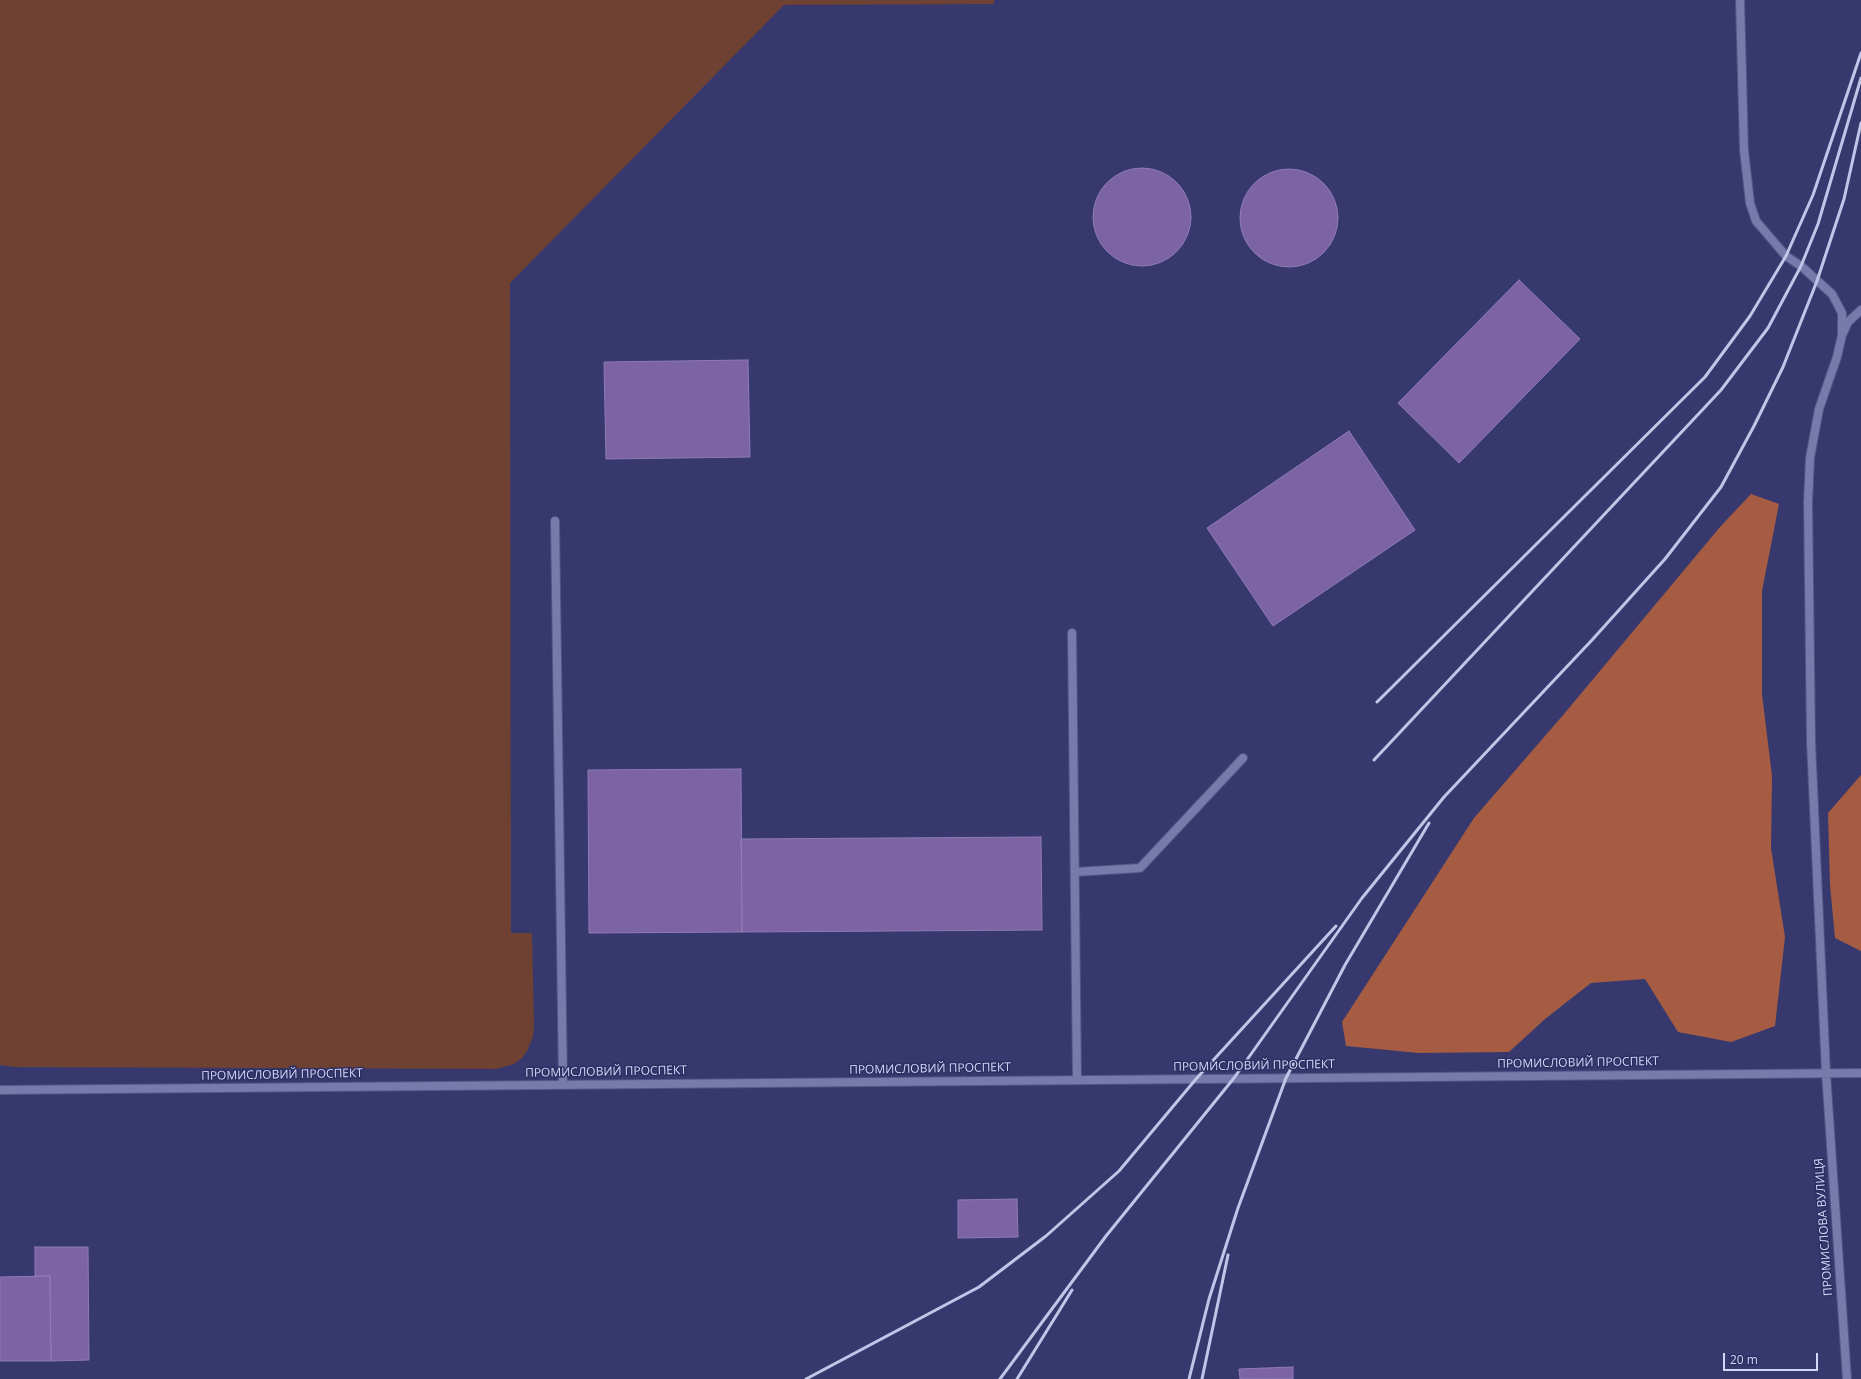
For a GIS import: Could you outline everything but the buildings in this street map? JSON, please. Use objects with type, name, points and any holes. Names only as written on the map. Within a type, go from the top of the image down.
[{"type":"street","points":[[1740,0],[1744,150],[1750,203],[1756,221],[1786,256],[1801,266],[1832,294],[1842,313],[1842,335]]},
{"type":"street","points":[[1842,335],[1848,322],[1861,310]]},
{"type":"street","name":"ПРОМИСЛОВА ВУЛИЦЯ","points":[[1842,335],[1837,357],[1819,409],[1810,458],[1810,742],[1826,1073],[1847,1379]]},
{"type":"street","points":[[555,521],[563,1085]]},
{"type":"street","points":[[1072,633],[1076,1080]]},
{"type":"street","points":[[1074,872],[1140,868],[1242,758]]},
{"type":"street","name":"ПРОМИСЛОВИЙ ПРОСПЕКТ","points":[[0,1090],[1861,1073]]},
{"type":"shaded area","points":[[0,0],[994,0],[994,4],[784,5],[510,283],[511,933],[532,933],[534,1025],[533,1037],[527,1051],[522,1058],[514,1064],[496,1069],[15,1067],[0,1065]]},
{"type":"shaded area","points":[[1751,494],[1779,504],[1762,591],[1762,694],[1772,776],[1771,848],[1785,937],[1775,1026],[1731,1042],[1678,1032],[1645,979],[1591,983],[1545,1019],[1509,1052],[1419,1053],[1346,1046],[1342,1022],[1474,818],[1564,714],[1720,527]]},
{"type":"shaded area","points":[[1861,775],[1861,951],[1835,938],[1830,885],[1828,813]]},
{"type":"railway","points":[[1377,702],[1705,377],[1750,316],[1786,256],[1813,195],[1861,53]]},
{"type":"railway","points":[[1374,760],[1721,390],[1768,328],[1801,266],[1818,224],[1861,78]]},
{"type":"railway","points":[[1000,1379],[1106,1236],[1234,1078],[1362,898],[1444,797],[1592,640],[1665,559],[1721,487],[1754,426],[1783,367],[1817,281],[1844,199],[1861,123]]},
{"type":"railway","points":[[1189,1379],[1209,1299],[1238,1208],[1286,1078],[1345,965],[1429,823]]},
{"type":"railway","points":[[806,1379],[979,1287],[1046,1236],[1119,1171],[1196,1079],[1336,926]]},
{"type":"railway","points":[[1202,1379],[1228,1255]]},
{"type":"railway","points":[[1017,1379],[1072,1290]]}]
